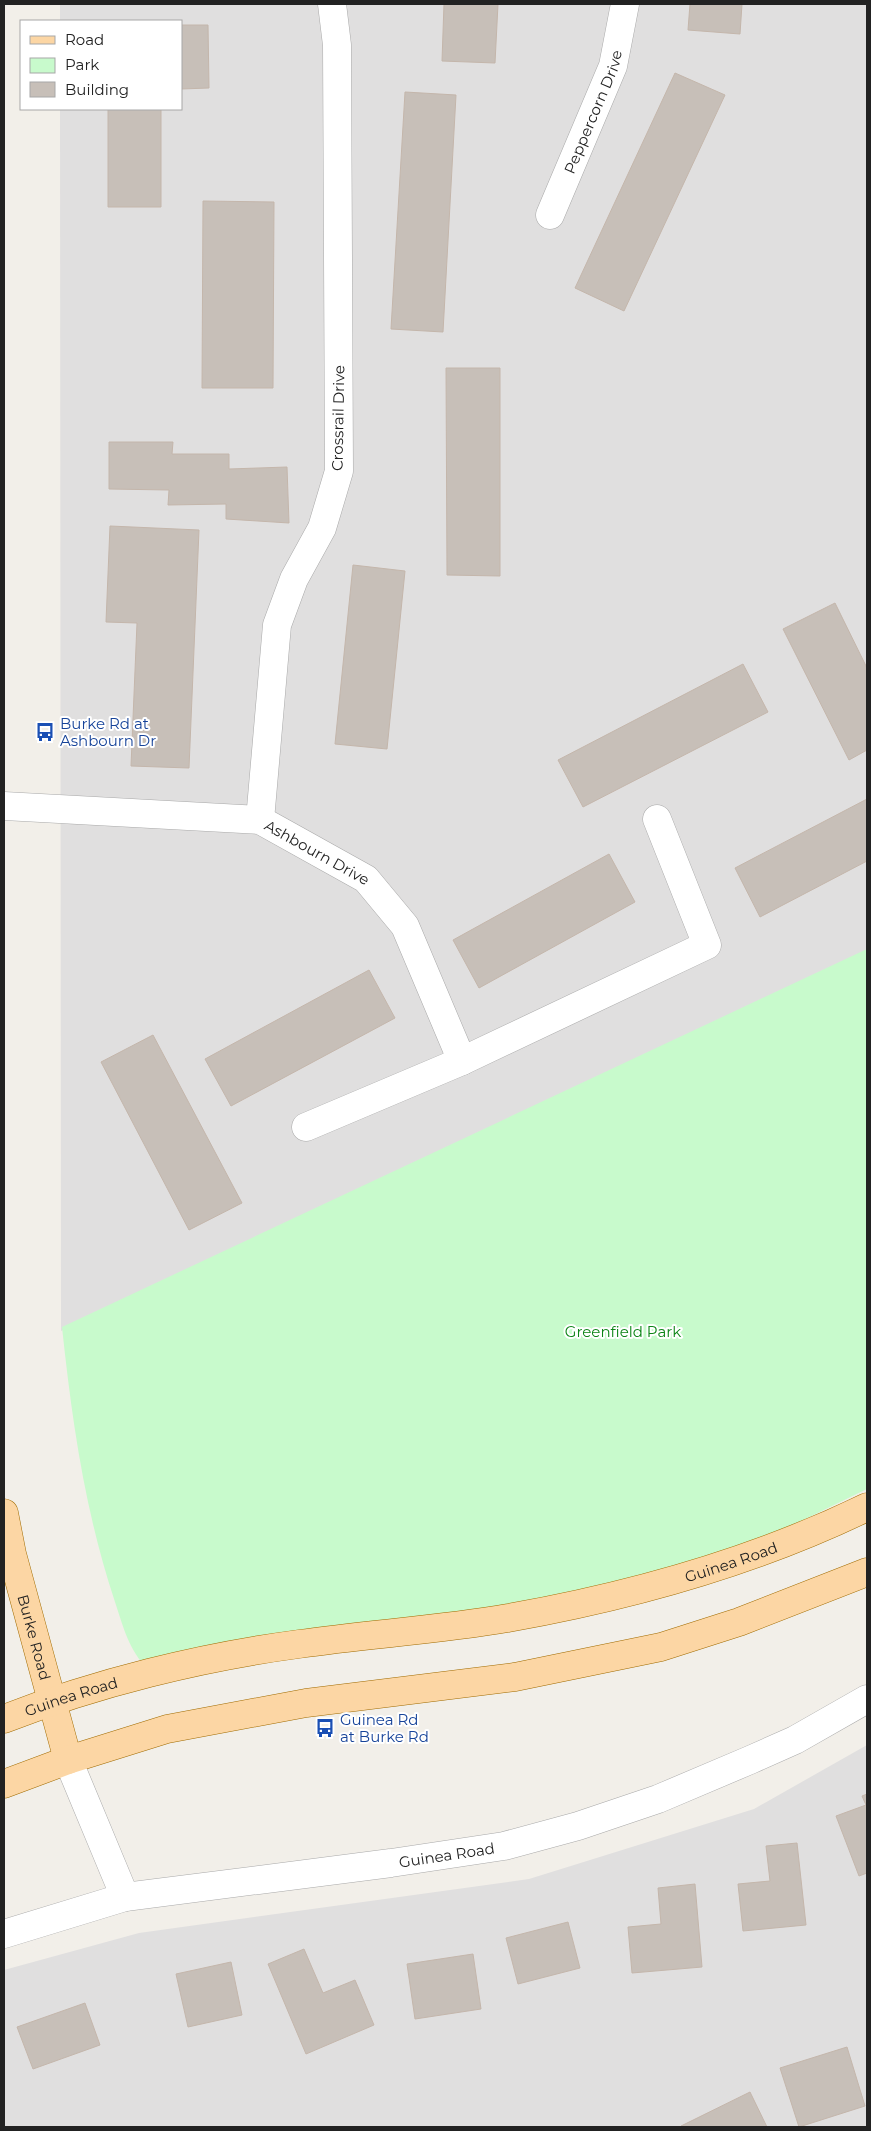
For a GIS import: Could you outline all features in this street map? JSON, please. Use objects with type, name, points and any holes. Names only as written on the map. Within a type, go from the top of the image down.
[{"type":"main road","name":"Guinea Road","points":[[4,1719],[52,1702],[152,1672],[296,1644],[505,1618],[645,1589],[719,1566],[867,1507]]},
{"type":"main road","name":"Burke Road","points":[[4,1513],[12,1554],[68,1760]]},
{"type":"main road","points":[[4,1784],[68,1760],[167,1730],[306,1703],[515,1677],[596,1662],[661,1646],[739,1622],[867,1572]]},
{"type":"street","name":"Crossrail Drive","points":[[260,820],[277,625],[294,579],[322,528],[339,471],[337,45],[332,4]]},
{"type":"street","name":"Peppercorn Drive","points":[[550,215],[613,66],[625,4]]},
{"type":"street","name":"Ashbourn Drive","points":[[4,806],[260,820],[366,879],[405,926],[462,1061]]},
{"type":"street","points":[[306,1127],[462,1061],[707,945],[657,819]]},
{"type":"street","name":"Guinea Road","points":[[4,1934],[125,1897],[391,1863],[523,1841],[578,1826],[658,1799],[795,1740],[867,1699]]},
{"type":"street","points":[[68,1760],[125,1897]]},
{"type":"shaded area","points":[[60,4],[867,4],[867,952],[61,1331],[60,110],[182,110],[182,20],[60,20]]},
{"type":"shaded area","points":[[867,1745],[867,2127],[4,2127],[4,1970],[139,1933],[529,1879],[754,1809]]},
{"type":"green space","name":"Greenfield Park","points":[[867,949],[867,1489],[795,1524],[703,1560],[566,1597],[148,1669],[141,1662],[131,1646],[124,1629],[95,1534],[75,1432],[62,1327]]},
{"type":"building","points":[[444,4],[498,4],[495,63],[442,61]]},
{"type":"building","points":[[690,4],[742,4],[740,34],[688,30]]},
{"type":"building","points":[[182,25],[208,25],[209,88],[182,89]]},
{"type":"building","points":[[675,73],[725,95],[624,311],[575,288]]},
{"type":"building","points":[[405,92],[456,95],[443,332],[391,329]]},
{"type":"building","points":[[108,110],[161,110],[161,207],[108,207]]},
{"type":"building","points":[[203,201],[274,202],[273,388],[202,388]]},
{"type":"building","points":[[446,368],[500,368],[500,576],[447,575]]},
{"type":"building","points":[[109,442],[173,442],[172,454],[229,454],[229,469],[287,467],[289,523],[226,519],[226,504],[168,505],[169,490],[109,489]]},
{"type":"building","points":[[110,526],[199,530],[189,768],[131,766],[137,623],[106,622]]},
{"type":"building","points":[[353,565],[405,571],[387,749],[335,744]]},
{"type":"building","points":[[835,603],[867,668],[867,750],[849,760],[783,629]]},
{"type":"building","points":[[743,664],[768,712],[583,807],[558,760]]},
{"type":"building","points":[[867,799],[867,861],[760,917],[735,868]]},
{"type":"building","points":[[609,854],[635,902],[479,988],[453,940]]},
{"type":"building","points":[[369,970],[395,1018],[231,1106],[205,1059]]},
{"type":"building","points":[[153,1035],[242,1203],[189,1230],[101,1062]]},
{"type":"building","points":[[867,1794],[867,1873],[859,1876],[836,1816],[866,1805],[862,1796]]},
{"type":"building","points":[[797,1843],[806,1925],[743,1931],[738,1884],[770,1881],[766,1846]]},
{"type":"building","points":[[695,1884],[702,1967],[632,1973],[628,1927],[661,1924],[658,1888]]},
{"type":"building","points":[[568,1922],[580,1968],[518,1984],[506,1938]]},
{"type":"building","points":[[304,1949],[323,1993],[355,1980],[374,2025],[306,2054],[268,1964]]},
{"type":"building","points":[[473,1954],[481,2009],[415,2019],[407,1964]]},
{"type":"building","points":[[231,1962],[242,2015],[188,2027],[176,1974]]},
{"type":"building","points":[[85,2003],[100,2045],[33,2069],[17,2027]]},
{"type":"building","points":[[847,2047],[865,2106],[799,2127],[780,2068]]},
{"type":"building","points":[[750,2092],[767,2127],[681,2126]]},
{"type":"place","name":"Burke Rd at Ashbourn Dr","points":[[45,732]]},
{"type":"place","name":"Guinea Rd at Burke Rd","points":[[325,1728]]}]
